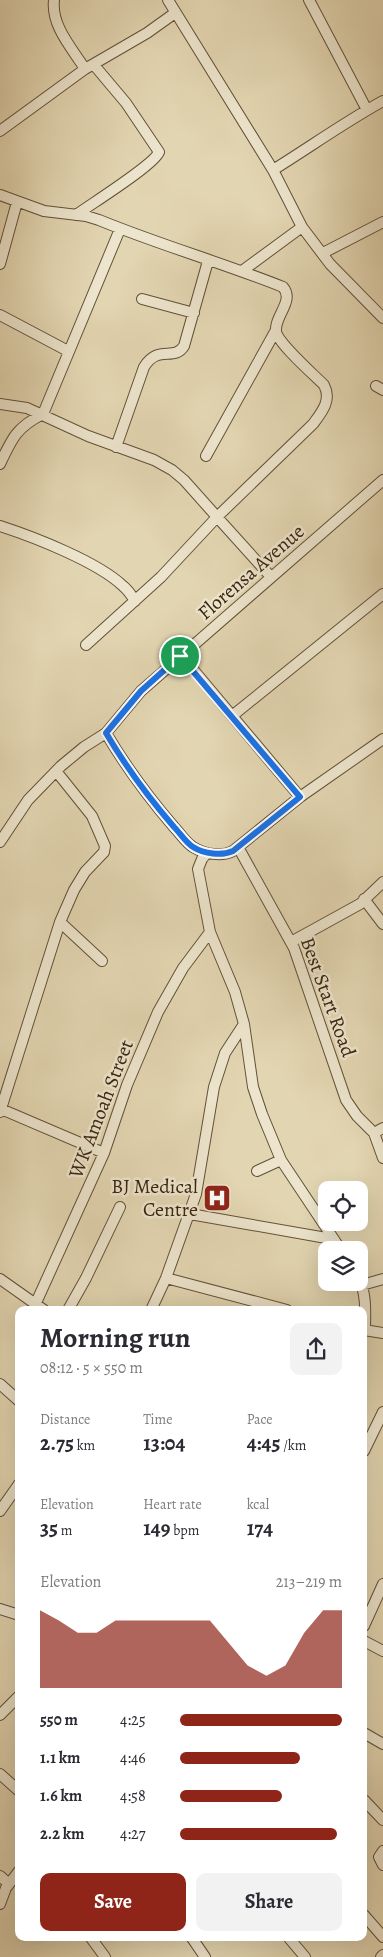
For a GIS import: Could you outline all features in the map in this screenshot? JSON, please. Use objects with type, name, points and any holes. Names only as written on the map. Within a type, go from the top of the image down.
[{"type":"street","points":[[54,0],[55,21],[89,67],[126,103],[159,152],[157,157],[145,167],[76,214]]},
{"type":"street","points":[[168,0],[273,170],[302,227],[330,264],[383,318]]},
{"type":"street","points":[[311,1],[367,110]]},
{"type":"street","points":[[2,126],[89,67],[175,14]]},
{"type":"street","points":[[273,170],[383,101]]},
{"type":"street","points":[[0,195],[44,212],[86,216],[208,261],[242,270],[283,288],[287,292],[287,298],[276,330],[206,456]]},
{"type":"street","points":[[0,264],[17,202]]},
{"type":"street","points":[[323,253],[383,222]]},
{"type":"street","points":[[242,270],[302,227]]},
{"type":"street","points":[[0,464],[17,433],[26,422],[43,414],[120,229]]},
{"type":"street","points":[[116,447],[144,367],[151,357],[181,351],[186,342],[208,261]]},
{"type":"street","points":[[142,299],[194,313]]},
{"type":"street","points":[[0,315],[68,351]]},
{"type":"street","points":[[86,645],[136,601],[217,517],[313,424],[324,409],[327,391],[324,384],[287,348],[276,330]]},
{"type":"street","points":[[0,404],[27,408],[43,414],[88,436],[154,460],[172,470],[197,493],[271,577]]},
{"type":"street","name":"Florensa Avenue","points":[[0,842],[28,800],[56,771],[84,747],[106,733],[141,691],[383,480]]},
{"type":"street","points":[[0,526],[36,539],[95,566],[124,586],[136,601]]},
{"type":"street","points":[[232,716],[383,594]]},
{"type":"street","points":[[180,656],[300,797]]},
{"type":"street","points":[[106,733],[119,755],[163,814],[192,847],[207,852],[227,854],[300,797],[383,739]]},
{"type":"street","points":[[56,771],[92,816],[105,846],[100,858],[86,872],[74,890],[60,922],[1,1111],[104,1153]]},
{"type":"street","name":"Best Start Road","points":[[238,847],[291,942],[346,1100],[357,1116],[378,1130],[383,1158]]},
{"type":"street","points":[[207,852],[198,869],[210,932],[235,992],[244,1024],[254,1088],[262,1114],[281,1160],[332,1239]]},
{"type":"street","points":[[291,942],[360,904],[383,882]]},
{"type":"street","points":[[364,899],[383,924]]},
{"type":"street","points":[[60,922],[102,961]]},
{"type":"street","name":"WK Amoah Street","points":[[40,1306],[104,1153],[127,1085],[158,1012],[183,968],[210,932]]},
{"type":"street","points":[[153,1306],[166,1278],[196,1194],[214,1087],[225,1053],[244,1024]]},
{"type":"street","points":[[257,1171],[281,1160]]},
{"type":"street","points":[[70,1306],[86,1278],[120,1207]]},
{"type":"street","points":[[190,1214],[332,1239]]},
{"type":"street","points":[[166,1278],[272,1306]]},
{"type":"street","points":[[0,1279],[39,1306]]},
{"type":"street","points":[[368,1282],[383,1279]]},
{"type":"street","points":[[361,1291],[362,1306]]},
{"type":"street","points":[[367,1330],[383,1333]]},
{"type":"street","points":[[0,1384],[15,1395]]},
{"type":"street","points":[[367,1445],[383,1412]]},
{"type":"street","points":[[0,1511],[15,1490]]},
{"type":"street","points":[[367,1619],[383,1584]]},
{"type":"street","points":[[0,1609],[15,1614]]},
{"type":"street","points":[[367,1643],[383,1651]]},
{"type":"street","points":[[0,1715],[15,1702]]},
{"type":"street","points":[[367,1735],[383,1744]]},
{"type":"street","points":[[0,1774],[15,1787]]},
{"type":"street","points":[[367,1803],[383,1820]]},
{"type":"street","points":[[383,1851],[379,1857],[383,1865]]},
{"type":"street","points":[[0,1876],[10,1884]]},
{"type":"street","points":[[0,1904],[6,1888],[15,1877]]},
{"type":"street","points":[[367,1918],[383,1937]]},
{"type":"street","points":[[93,1941],[105,1957]]},
{"type":"street","points":[[194,1941],[205,1957]]},
{"type":"street","points":[[291,1941],[304,1957]]},
{"type":"place","name":"BJ Medical Centre","points":[[217,1198]]},
{"type":"route","points":[[180,656],[300,797],[227,854],[207,852],[190,845],[163,814],[119,755],[106,733],[141,691],[180,656]]}]
